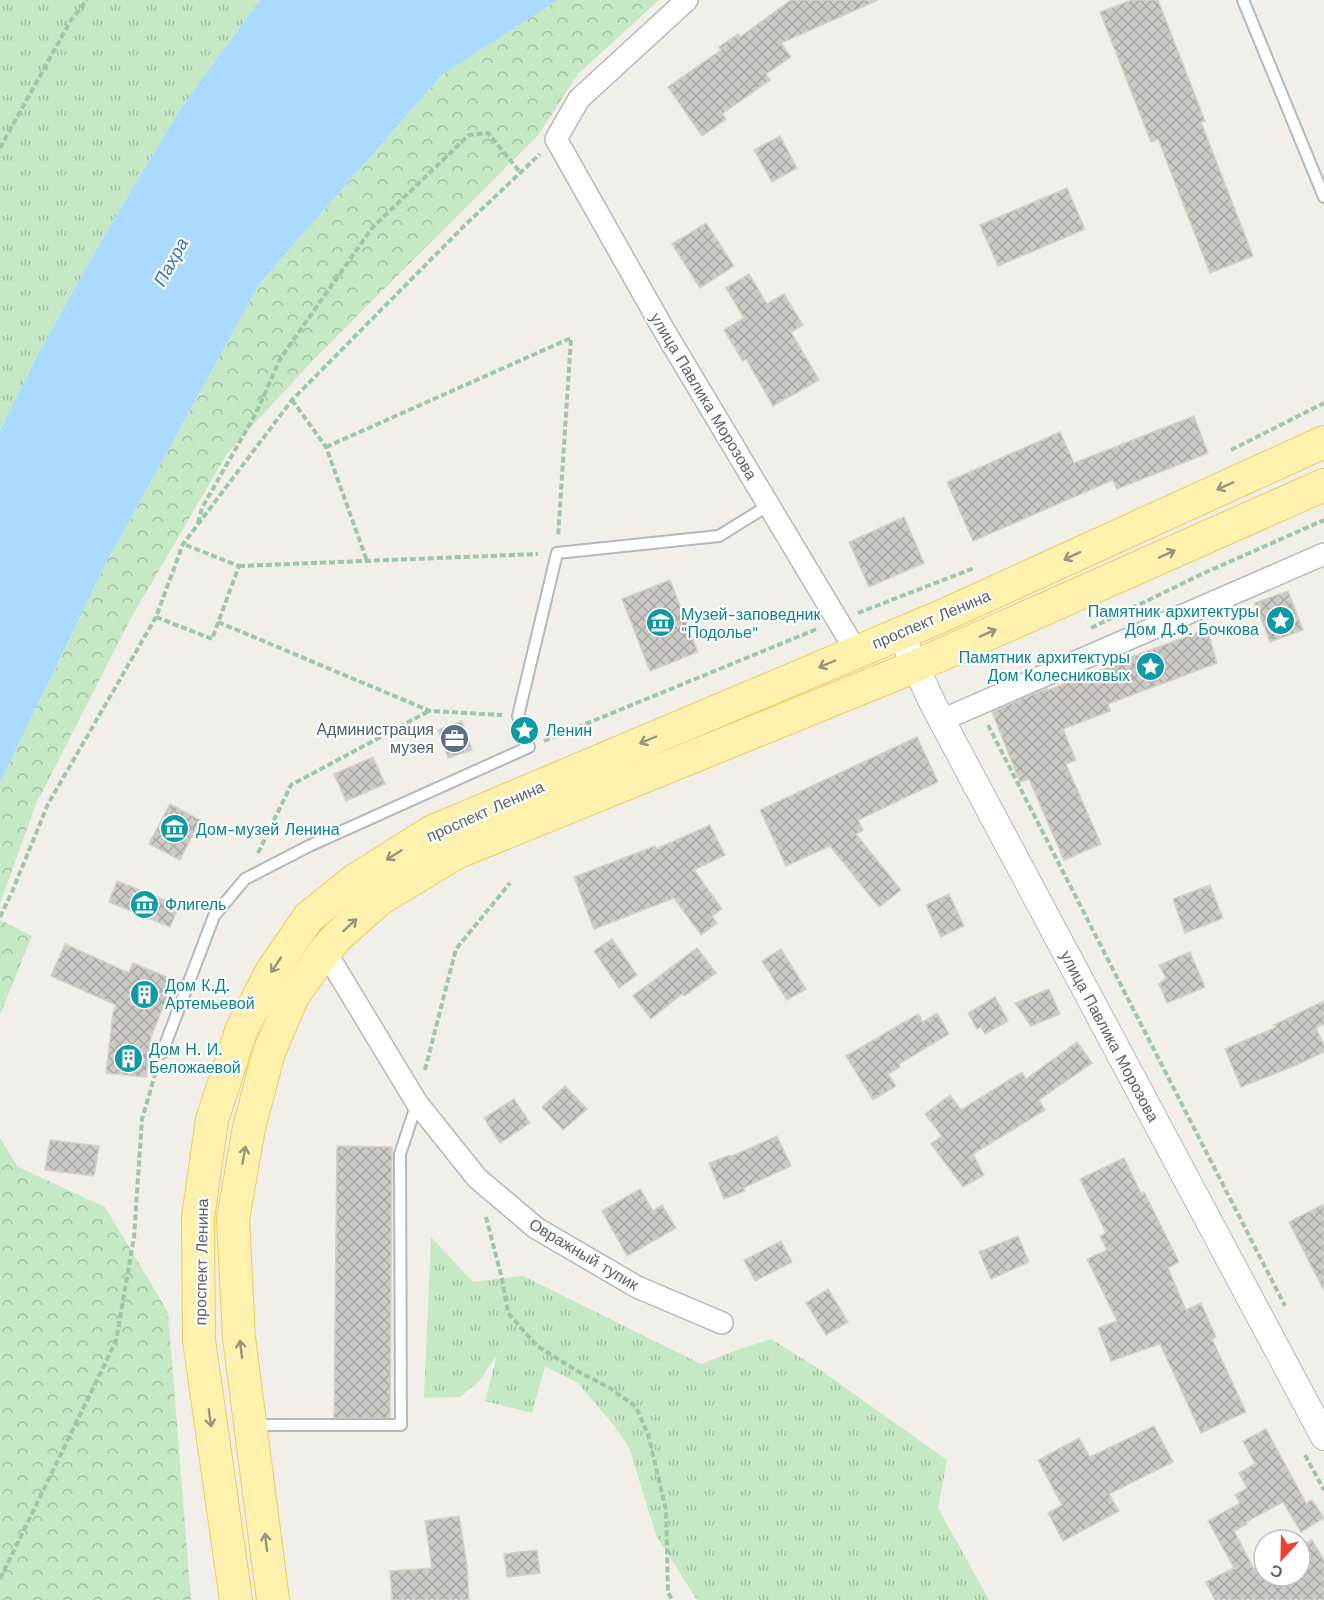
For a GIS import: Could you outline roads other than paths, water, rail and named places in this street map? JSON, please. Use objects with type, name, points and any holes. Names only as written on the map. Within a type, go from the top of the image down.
[{"type":"main road","name":"проспект Ленина","points":[[236,1600],[199,1340],[198,1218],[212,1120],[241,1031],[271,972],[309,917],[355,880],[431,832],[942,616],[1324,442]]},
{"type":"main road","name":"проспект Ленина","points":[[273,1600],[239,1338],[233,1219],[249,1128],[269,1052],[293,996],[338,936],[380,898],[456,853],[916,666],[1324,485]]},
{"type":"street","name":"улица Павлика Морозова","points":[[687,0],[579,99],[556,139],[665,332],[856,651]]},
{"type":"street","points":[[942,720],[1324,554]]},
{"type":"street","name":"улица Павлика Морозова","points":[[900,633],[942,720],[1324,1437]]},
{"type":"street","name":"Овражный тупик","points":[[325,951],[417,1103],[477,1178],[536,1228],[637,1287],[722,1323]]},
{"type":"lane","points":[[1243,0],[1324,197]]},
{"type":"lane","points":[[162,1053],[214,916],[244,879],[309,846],[529,747],[518,716],[557,553],[719,536],[769,505]]},
{"type":"lane","points":[[250,1425],[401,1425],[400,1154],[417,1103]]},
{"type":"water","name":"Пахра","points":[[260,0],[558,0],[442,75],[260,283],[105,565],[0,783],[0,431],[36,358],[104,236],[181,108]]},
{"type":"place","name":"Памятник архитектуры Дом Д.Ф. Бочкова","points":[[1280,620]]},
{"type":"place","name":"Музей-заповедник \"Подолье\"","points":[[660,623]]},
{"type":"place","name":"Памятник архитектуры Дом Колесниковых","points":[[1151,666]]},
{"type":"place","name":"Ленин","points":[[525,730]]},
{"type":"place","name":"Администрация музея","points":[[455,738]]},
{"type":"place","name":"Дом-музей Ленина","points":[[175,829]]},
{"type":"place","name":"Флигель","points":[[144,904]]},
{"type":"place","name":"Дом К.Д. Артемьевой","points":[[144,994]]},
{"type":"place","name":"Дом Н. И. Беложаевой","points":[[128,1058]]}]
